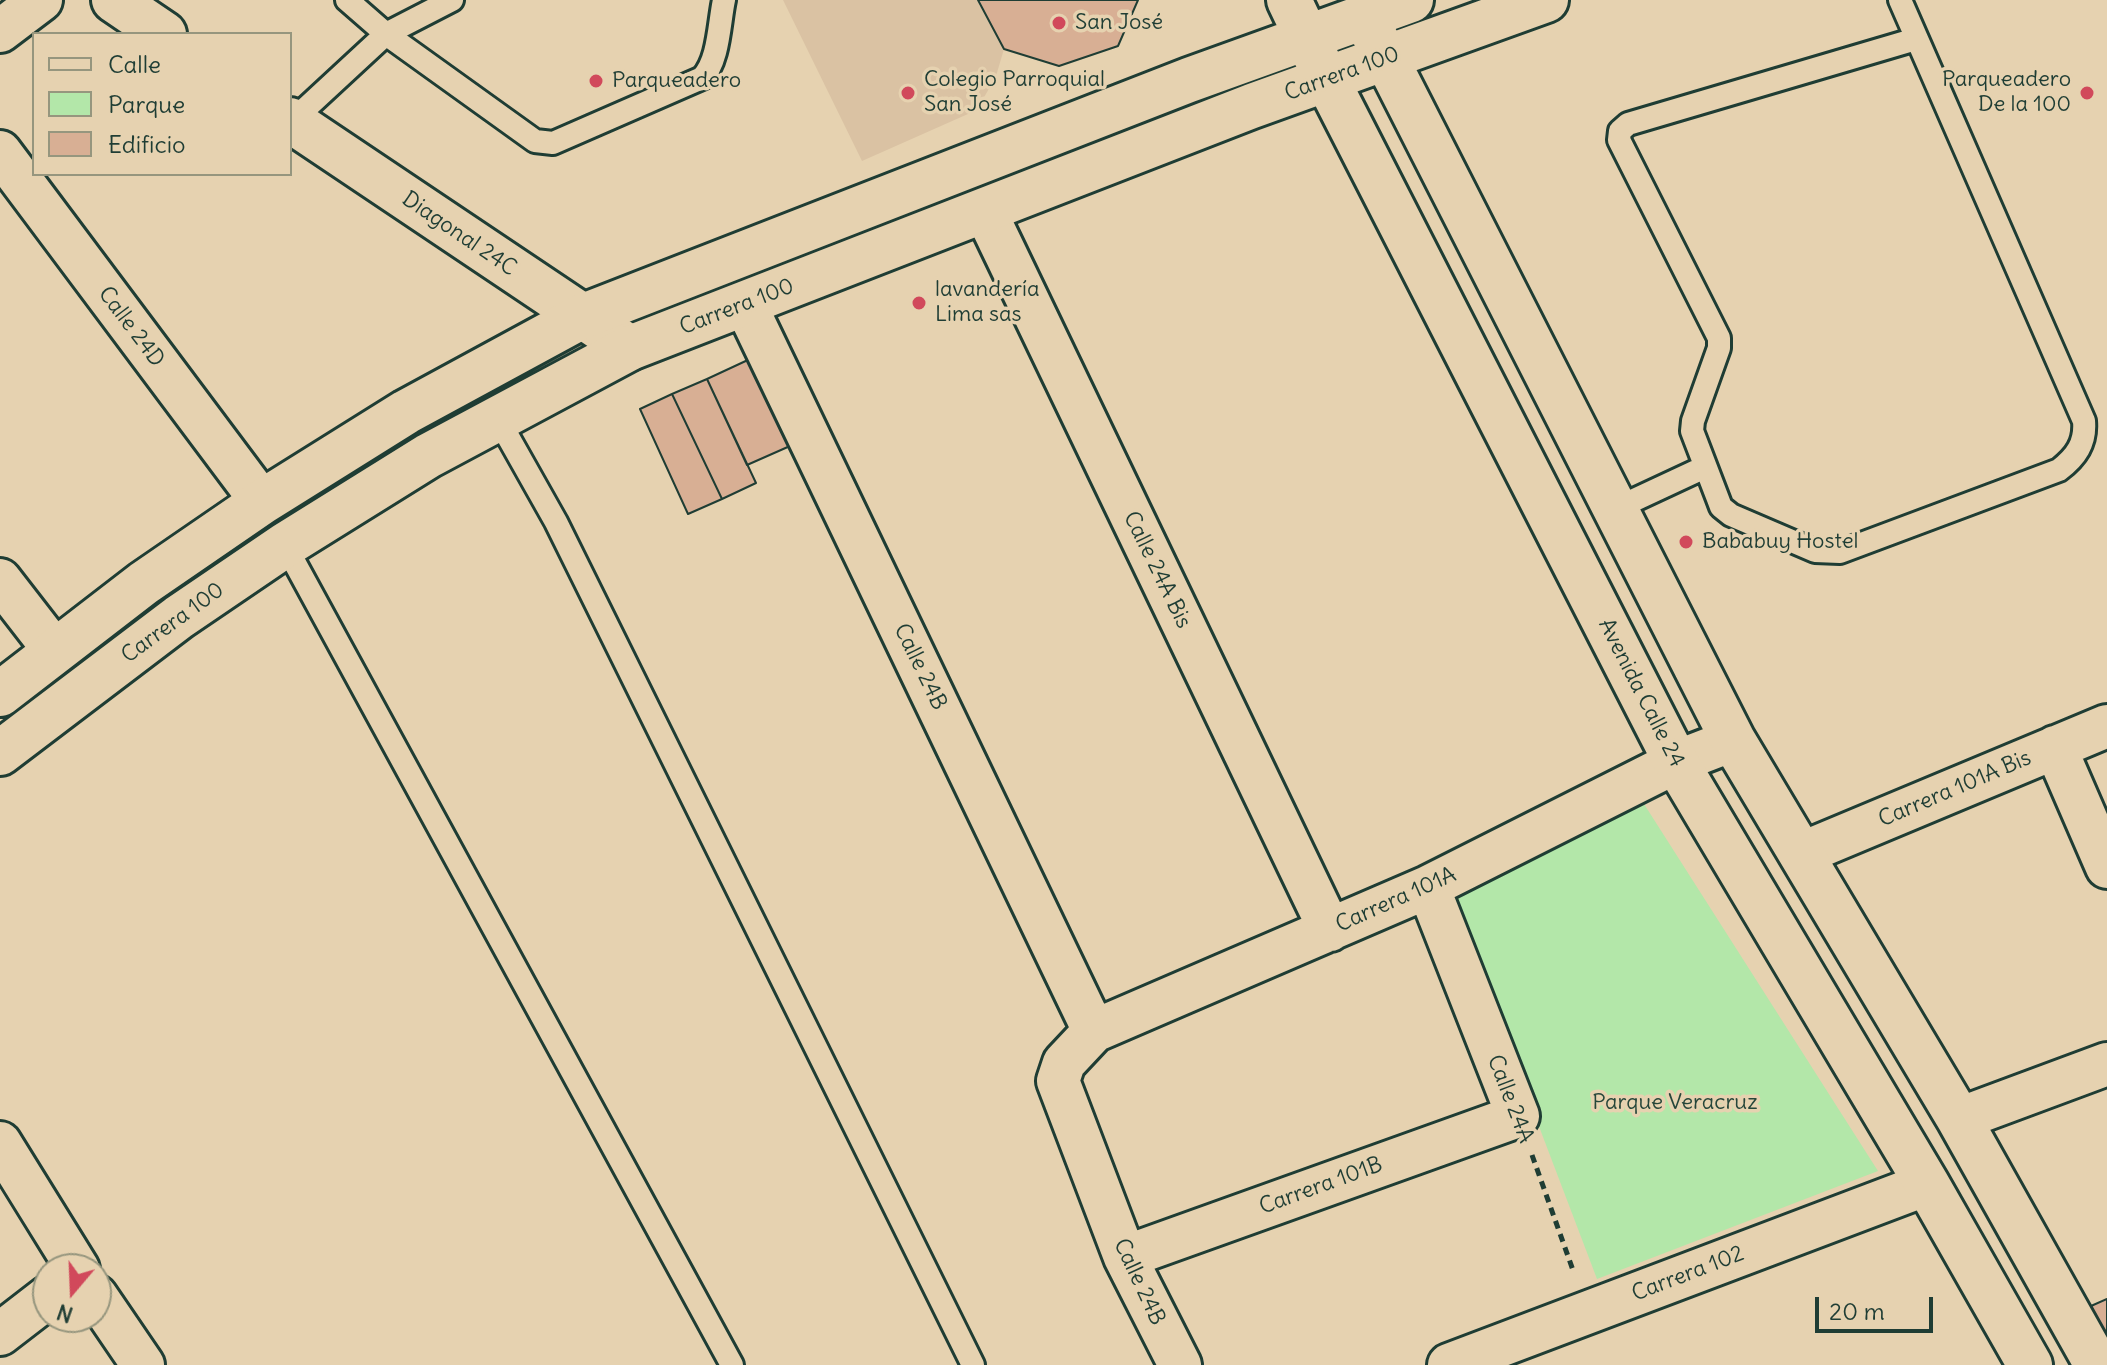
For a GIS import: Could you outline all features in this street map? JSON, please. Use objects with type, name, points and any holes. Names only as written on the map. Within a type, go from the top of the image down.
[{"type":"main road","points":[[0,694],[144,583],[262,502],[406,412],[581,317],[1189,80],[1298,19],[1411,0]]},
{"type":"main road","name":"Carrera 100","points":[[0,753],[179,617],[285,545],[428,456],[630,348],[1252,106],[1546,0]]},
{"type":"main road","points":[[126,2],[162,32]]},
{"type":"main road","points":[[1362,8],[1384,59],[1733,740],[1959,1119],[2097,1365]]},
{"type":"main road","name":"Avenida Calle 24","points":[[1298,19],[1676,762],[1927,1184],[2030,1365]]},
{"type":"main road","name":"Diagonal 24C","points":[[292,121],[630,348]]},
{"type":"street","points":[[0,31],[41,0]]},
{"type":"street","name":"Calle 24D","points":[[0,152],[262,502]]},
{"type":"street","name":"Calle 24A Bis","points":[[985,211],[1330,930]]},
{"type":"street","name":"Calle 24B","points":[[745,304],[1094,1031]]},
{"type":"street","points":[[0,580],[55,651]]},
{"type":"street","name":"Carrera 101A Bis","points":[[1803,853],[2107,726]]},
{"type":"street","name":"Carrera 101A","points":[[1064,1063],[1094,1031],[1428,887],[1676,762],[1733,740]]},
{"type":"street","points":[[2055,747],[2107,867]]},
{"type":"street","name":"Calle 24A","points":[[1428,887],[1518,1116]]},
{"type":"street","name":"Calle 24B","points":[[1064,1063],[1058,1081],[1125,1257],[1180,1365]]},
{"type":"street","points":[[1959,1119],[2107,1064]]},
{"type":"street","name":"Carrera 101B","points":[[1125,1257],[1518,1116]]},
{"type":"street","points":[[0,1143],[68,1253]]},
{"type":"street","name":"Carrera 102","points":[[1449,1365],[1927,1184]]},
{"type":"street","points":[[0,1334],[32,1309]]},
{"type":"street","points":[[112,1319],[143,1365]]},
{"type":"lane","points":[[347,0],[386,34],[535,141],[553,143],[702,78],[712,60],[724,0]]},
{"type":"lane","points":[[292,119],[386,34],[452,0]]},
{"type":"lane","points":[[1900,0],[2084,421],[2085,433],[2072,460],[2059,470],[1840,552],[1815,551],[1731,515],[1721,507],[1692,431],[1719,348],[1719,338],[1619,140],[1620,131],[1628,124],[1916,39]]},
{"type":"lane","points":[[498,419],[563,536],[973,1365]]},
{"type":"lane","points":[[1615,509],[1705,467]]},
{"type":"lane","points":[[285,545],[732,1365]]},
{"type":"path","name":"Calle 24A","points":[[1518,1116],[1588,1312]]},
{"type":"shaded area","name":"Colegio Parroquial San José","points":[[783,0],[978,0],[1004,49],[996,76],[977,110],[862,161]]},
{"type":"green space","name":"Parque Veracruz","points":[[1637,793],[1878,1171],[1597,1279],[1451,895]]},
{"type":"building","name":"San José","points":[[978,0],[1138,0],[1118,46],[1059,66],[1004,49]]},
{"type":"building","points":[[750,359],[790,446],[747,465],[707,379]]},
{"type":"building","points":[[707,379],[756,483],[722,499],[672,394]]},
{"type":"building","points":[[672,394],[722,499],[688,514],[640,409]]},
{"type":"building","points":[[2107,1299],[2107,1342],[2091,1306]]},
{"type":"place","name":"San José","points":[[1059,23]]},
{"type":"place","name":"Parqueadero","points":[[596,81]]},
{"type":"place","name":"Colegio Parroquial San José","points":[[908,93]]},
{"type":"place","name":"Parqueadero De la 100","points":[[2087,93]]},
{"type":"place","name":"lavandería Lima sas","points":[[919,303]]},
{"type":"place","name":"Bababuy Hostel","points":[[1686,542]]}]
